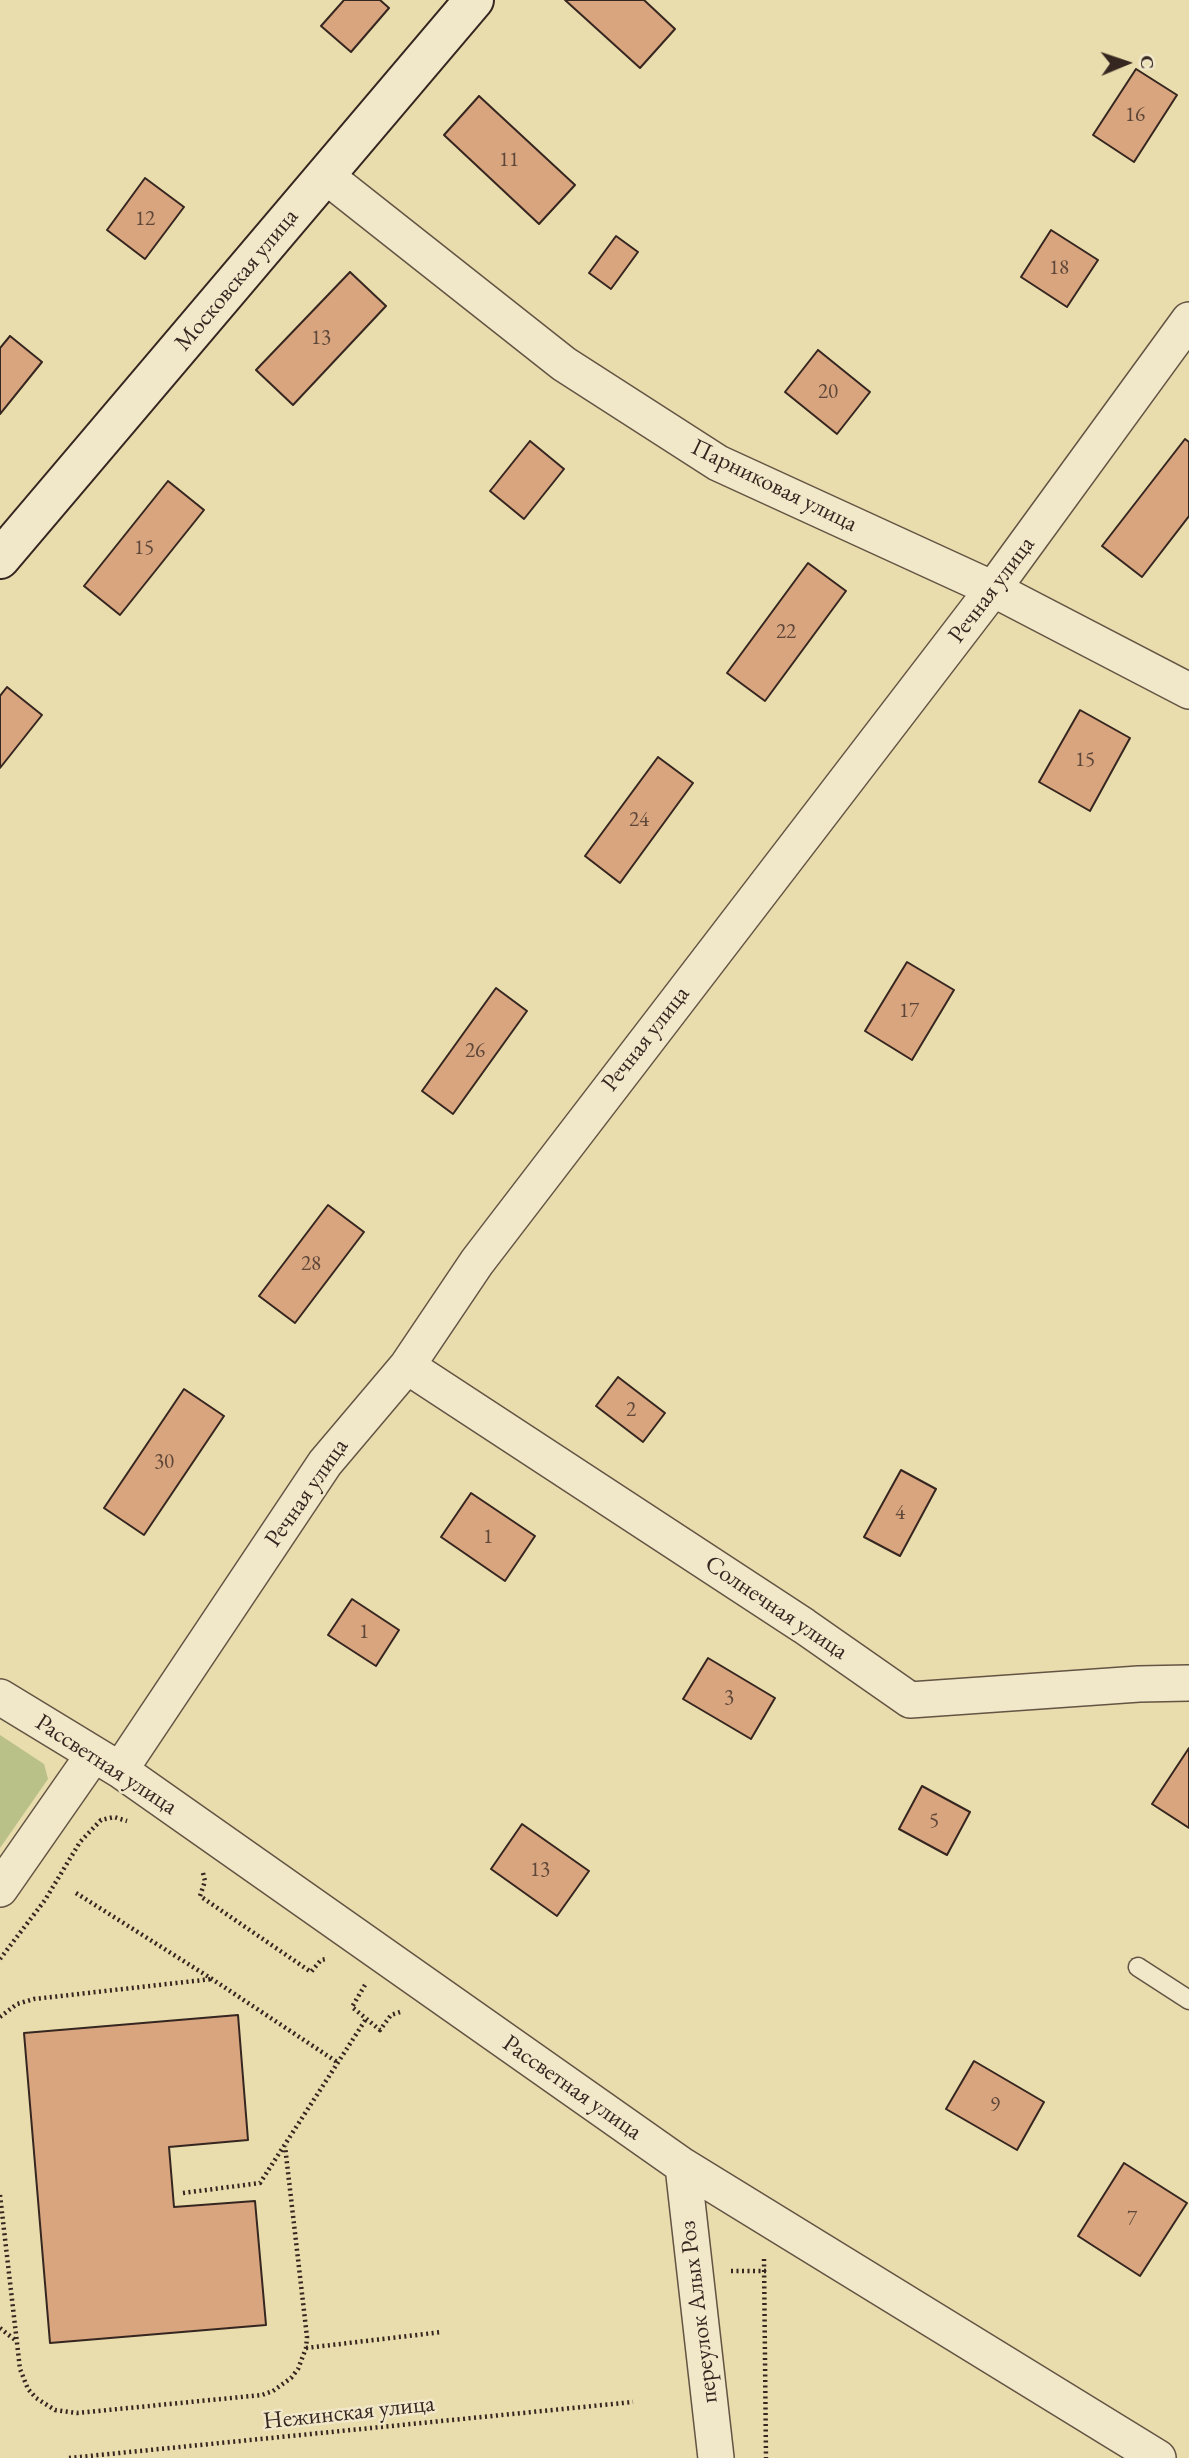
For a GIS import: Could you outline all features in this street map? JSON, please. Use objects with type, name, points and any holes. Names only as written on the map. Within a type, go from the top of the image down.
[{"type":"street","name":"Московская улица","points":[[0,559],[474,0]]},
{"type":"street","name":"Парниковая улица","points":[[326,176],[564,364],[718,463],[993,589],[1189,691]]},
{"type":"street","name":"Речная улица","points":[[0,1889],[107,1762],[324,1464],[407,1366],[493,1241],[993,589],[1189,320]]},
{"type":"street","name":"Солнечная улица","points":[[407,1366],[793,1618],[910,1700],[1189,1683]]},
{"type":"street","name":"Рассветная улица","points":[[0,1697],[107,1762],[682,2166],[1158,2458]]},
{"type":"street","name":"переулок Алых Роз","points":[[682,2166],[716,2458]]},
{"type":"lane","points":[[1138,1967],[1189,2000]]},
{"type":"path","points":[[0,1959],[45,1900],[80,1842],[101,1819],[114,1817],[133,1823]]},
{"type":"path","points":[[202,1870],[205,1881],[200,1896],[233,1919],[311,1972],[321,1960],[330,1958]]},
{"type":"path","points":[[76,1893],[337,2062]]},
{"type":"path","points":[[363,1978],[365,1986],[352,2007],[380,2030],[391,2015],[406,2010]]},
{"type":"path","points":[[0,2017],[17,2004],[34,1999],[212,1979]]},
{"type":"path","points":[[183,2193],[260,2183],[366,2018]]},
{"type":"path","points":[[0,2195],[20,2369],[28,2389],[36,2398],[55,2410],[78,2413],[268,2393],[291,2378],[299,2369],[307,2337],[285,2146]]},
{"type":"path","points":[[766,2458],[764,2255],[795,2235]]},
{"type":"path","points":[[0,2328],[16,2340]]},
{"type":"path","points":[[306,2348],[442,2332]]},
{"type":"path","name":"Нежинская улица","points":[[69,2458],[633,2402]]},
{"type":"green space","points":[[0,1735],[44,1764],[48,1779],[0,1848]]},
{"type":"building","points":[[344,0],[380,0],[389,8],[351,52],[321,26]]},
{"type":"building","points":[[565,0],[644,0],[675,29],[640,68]]},
{"type":"building","points":[[1136,69],[1177,95],[1134,162],[1093,135]]},
{"type":"building","points":[[479,96],[575,185],[539,224],[444,135]]},
{"type":"building","points":[[145,178],[184,207],[145,259],[107,230]]},
{"type":"building","points":[[1051,230],[1098,260],[1067,307],[1021,277]]},
{"type":"building","points":[[616,236],[638,252],[611,289],[589,273]]},
{"type":"building","points":[[350,272],[386,306],[293,405],[256,370]]},
{"type":"building","points":[[10,336],[42,362],[0,414],[0,348]]},
{"type":"building","points":[[818,350],[870,392],[837,434],[785,392]]},
{"type":"building","points":[[1185,439],[1189,442],[1189,516],[1142,577],[1102,546]]},
{"type":"building","points":[[530,441],[564,469],[524,519],[490,491]]},
{"type":"building","points":[[168,481],[204,510],[120,615],[84,586]]},
{"type":"building","points":[[808,563],[846,591],[765,701],[727,673]]},
{"type":"building","points":[[7,687],[42,715],[0,768],[0,696]]},
{"type":"building","points":[[1080,710],[1130,738],[1090,811],[1039,782]]},
{"type":"building","points":[[658,757],[693,783],[620,883],[585,856]]},
{"type":"building","points":[[907,962],[954,990],[912,1060],[865,1031]]},
{"type":"building","points":[[496,988],[527,1011],[453,1114],[422,1091]]},
{"type":"building","points":[[328,1205],[364,1232],[295,1323],[259,1296]]},
{"type":"building","points":[[618,1377],[665,1413],[643,1442],[596,1406]]},
{"type":"building","points":[[184,1389],[224,1416],[144,1535],[104,1508]]},
{"type":"building","points":[[901,1470],[936,1489],[900,1556],[864,1537]]},
{"type":"building","points":[[471,1493],[535,1536],[505,1581],[441,1537]]},
{"type":"building","points":[[352,1599],[399,1630],[376,1666],[328,1635]]},
{"type":"building","points":[[708,1658],[775,1698],[751,1739],[683,1699]]},
{"type":"building","points":[[1189,1748],[1189,1828],[1152,1804]]},
{"type":"building","points":[[922,1786],[970,1812],[947,1855],[899,1829]]},
{"type":"building","points":[[522,1824],[589,1871],[557,1916],[491,1869]]},
{"type":"building","points":[[238,2015],[248,2140],[169,2147],[174,2207],[255,2201],[266,2325],[50,2343],[24,2033]]},
{"type":"building","points":[[974,2061],[1044,2102],[1017,2150],[946,2109]]},
{"type":"building","points":[[1124,2163],[1187,2203],[1140,2276],[1078,2236]]}]
